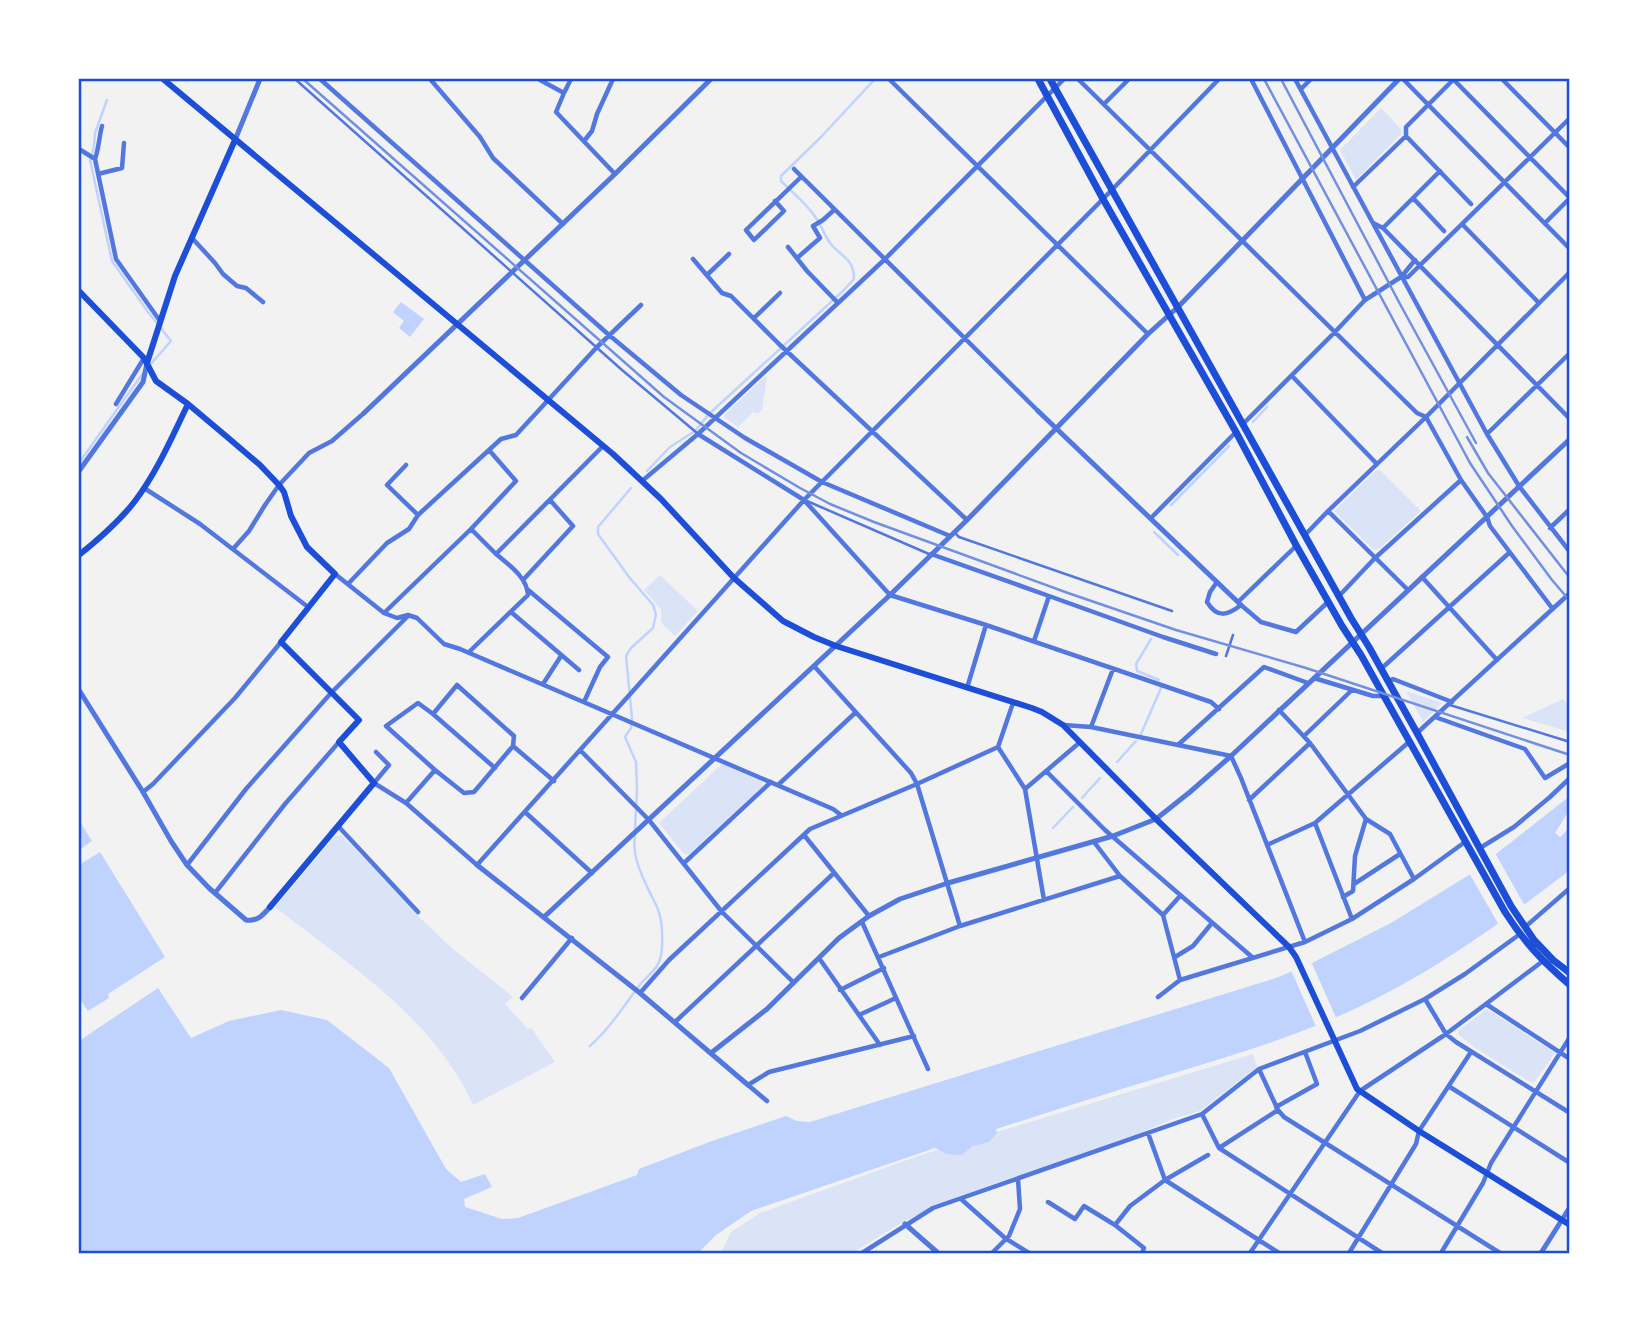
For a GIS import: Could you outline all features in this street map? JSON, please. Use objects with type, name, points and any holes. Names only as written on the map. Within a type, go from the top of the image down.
[{"type":"highway","points":[[1038,79],[1236,432],[1296,545],[1361,655],[1474,859],[1543,961],[1570,985]]},
{"type":"highway","points":[[1050,79],[1381,668],[1521,929],[1570,973]]},
{"type":"main road","points":[[163,79],[603,446],[661,499],[734,578],[783,621],[835,646],[1042,712],[1063,725],[1289,947],[1357,1089],[1570,1225]]},
{"type":"main road","points":[[146,366],[175,276],[235,140]]},
{"type":"main road","points":[[79,291],[146,366],[156,381],[188,404],[260,465],[279,485],[307,547],[335,574],[281,642],[359,720],[339,742],[374,783],[270,907]]},
{"type":"main road","points":[[79,555],[114,525],[134,503],[188,404]]},
{"type":"street","points":[[235,140],[260,79]]},
{"type":"street","points":[[295,79],[622,370],[698,434],[804,500],[931,554],[1163,637],[1216,653]]},
{"type":"street","points":[[320,79],[609,335],[681,395],[745,438],[822,482],[959,537],[1172,611]]},
{"type":"street","points":[[430,79],[480,137],[493,159],[563,224]]},
{"type":"street","points":[[540,79],[564,93]]},
{"type":"street","points":[[571,79],[556,112],[615,174]]},
{"type":"street","points":[[584,141],[592,131],[613,79]]},
{"type":"street","points":[[233,550],[279,485],[309,453],[332,441],[364,414],[711,79]]},
{"type":"street","points":[[889,79],[1149,334]]},
{"type":"street","points":[[642,481],[698,434],[884,260],[1064,79]]},
{"type":"street","points":[[1078,79],[1334,333],[1417,413],[1426,417],[1490,526],[1552,608]]},
{"type":"street","points":[[1104,104],[1129,79]]},
{"type":"street","points":[[477,865],[804,500],[1219,79]]},
{"type":"street","points":[[1251,79],[1365,300]]},
{"type":"street","points":[[1295,79],[1487,433],[1519,486],[1570,552]]},
{"type":"street","points":[[1301,89],[1311,79]]},
{"type":"street","points":[[544,917],[967,520],[1401,79],[1570,249]]},
{"type":"street","points":[[1471,204],[1406,136],[1405,127],[1455,79],[1570,198],[1545,223]]},
{"type":"street","points":[[1502,79],[1570,148]]},
{"type":"street","points":[[1401,277],[1408,276],[1420,266],[1570,118]]},
{"type":"street","points":[[103,126],[95,159],[116,259],[161,321]]},
{"type":"street","points":[[1353,187],[1406,136]]},
{"type":"street","points":[[98,174],[122,167],[124,143]]},
{"type":"street","points":[[79,149],[95,159]]},
{"type":"street","points":[[794,169],[1038,411],[1261,622],[1296,632],[1329,602]]},
{"type":"street","points":[[1383,228],[1440,171]]},
{"type":"street","points":[[775,201],[784,211],[754,240],[746,230],[775,201],[801,177]]},
{"type":"street","points":[[1413,198],[1444,231]]},
{"type":"street","points":[[797,258],[820,238],[813,226],[834,210]]},
{"type":"street","points":[[1373,223],[1383,228],[1570,419]]},
{"type":"street","points":[[1462,224],[1539,303]]},
{"type":"street","points":[[192,238],[223,274],[263,302]]},
{"type":"street","points":[[788,247],[838,303]]},
{"type":"street","points":[[706,275],[729,254]]},
{"type":"street","points":[[693,260],[722,293],[731,296],[967,520]]},
{"type":"street","points":[[1243,424],[1365,300],[1401,277],[1415,260]]},
{"type":"street","points":[[1305,535],[1570,272]]},
{"type":"street","points":[[754,318],[780,293]]},
{"type":"street","points":[[348,584],[387,543],[409,529],[418,515],[501,439],[516,435],[597,347],[641,304]]},
{"type":"street","points":[[1487,433],[1570,353]]},
{"type":"street","points":[[116,404],[146,366]]},
{"type":"street","points":[[79,471],[143,382],[146,366]]},
{"type":"street","points":[[1292,376],[1376,463]]},
{"type":"street","points":[[1151,518],[1236,432]]},
{"type":"street","points":[[711,1053],[767,1009],[839,938],[869,916],[900,900],[947,883],[1094,842],[1156,819],[1231,756],[1570,439]]},
{"type":"street","points":[[496,554],[603,446]]},
{"type":"street","points":[[384,613],[471,529],[516,481],[489,450]]},
{"type":"street","points":[[406,466],[387,485],[418,515]]},
{"type":"street","points":[[1339,596],[1461,480]]},
{"type":"street","points":[[144,488],[200,524],[308,607]]},
{"type":"street","points":[[523,580],[573,527],[550,500]]},
{"type":"street","points":[[804,500],[890,595],[1211,702],[1219,709]]},
{"type":"street","points":[[1550,528],[1570,509]]},
{"type":"street","points":[[1328,510],[1408,590]]},
{"type":"street","points":[[468,652],[528,595],[523,580],[471,529]]},
{"type":"street","points":[[1217,582],[1207,602],[1211,609],[1219,613],[1230,613],[1296,545]]},
{"type":"street","points":[[1381,668],[1509,553]]},
{"type":"street","points":[[335,574],[384,613],[397,618],[408,615],[418,618],[444,644],[778,785],[841,815]]},
{"type":"street","points":[[1422,577],[1497,660]]},
{"type":"street","points":[[527,589],[608,657],[600,667],[584,702]]},
{"type":"street","points":[[1417,733],[1570,593]]},
{"type":"street","points":[[1034,642],[1049,596]]},
{"type":"street","points":[[511,612],[579,670]]},
{"type":"street","points":[[187,865],[246,789],[331,693],[408,615]]},
{"type":"street","points":[[967,688],[986,625]]},
{"type":"street","points":[[1226,656],[1233,642],[1233,635]]},
{"type":"street","points":[[143,792],[235,698],[281,642]]},
{"type":"street","points":[[543,684],[561,656]]},
{"type":"street","points":[[814,666],[911,773],[917,784],[960,926]]},
{"type":"street","points":[[1178,744],[1264,667],[1308,683]]},
{"type":"street","points":[[1091,726],[1113,669]]},
{"type":"street","points":[[1313,677],[1373,696],[1384,696]]},
{"type":"street","points":[[1388,681],[1393,679],[1450,703],[1570,742]]},
{"type":"street","points":[[433,714],[457,685],[514,736],[513,746],[495,768],[474,792],[464,793],[386,726],[418,704],[495,768]]},
{"type":"street","points":[[79,690],[187,865],[215,894],[246,920],[252,921],[263,916],[270,907]]},
{"type":"street","points":[[1304,736],[1353,690]]},
{"type":"street","points":[[640,993],[670,960],[810,829],[998,747],[1013,703]]},
{"type":"street","points":[[1279,710],[1310,743],[1366,819],[1390,834],[1414,880]]},
{"type":"street","points":[[778,785],[855,713]]},
{"type":"street","points":[[1435,717],[1525,749],[1545,778],[1570,763]]},
{"type":"street","points":[[1063,725],[1091,726],[1231,756]]},
{"type":"street","points":[[215,894],[285,804],[339,742]]},
{"type":"street","points":[[1267,845],[1315,823],[1409,742]]},
{"type":"street","points":[[1025,789],[1079,743]]},
{"type":"street","points":[[1249,800],[1310,743]]},
{"type":"street","points":[[513,746],[554,781]]},
{"type":"street","points":[[998,747],[1025,789],[1044,900]]},
{"type":"street","points":[[581,751],[649,820],[722,912],[793,982]]},
{"type":"street","points":[[376,752],[389,765],[374,783],[406,803],[477,865],[640,993],[766,1101]]},
{"type":"street","points":[[1231,756],[1305,942]]},
{"type":"street","points":[[406,803],[435,770]]},
{"type":"street","points":[[1046,771],[1105,830],[1252,958]]},
{"type":"street","points":[[1481,850],[1514,827],[1570,778]]},
{"type":"street","points":[[684,863],[771,782]]},
{"type":"street","points":[[526,812],[592,873]]},
{"type":"street","points":[[1343,897],[1353,891],[1355,856],[1366,819]]},
{"type":"street","points":[[1315,823],[1352,919]]},
{"type":"street","points":[[338,827],[418,912]]},
{"type":"street","points":[[804,835],[869,916]]},
{"type":"street","points":[[1094,842],[1120,876],[1163,915],[1180,980]]},
{"type":"street","points":[[1158,997],[1180,980],[1305,942],[1352,919],[1414,880],[1465,842]]},
{"type":"street","points":[[1354,884],[1401,854]]},
{"type":"street","points":[[675,1022],[834,873]]},
{"type":"street","points":[[879,957],[960,926],[1120,876]]},
{"type":"street","points":[[862,1253],[933,1208],[1202,1114],[1259,1069],[1333,1038],[1360,1031],[1425,999],[1465,974],[1570,888]]},
{"type":"street","points":[[1163,915],[1180,896]]},
{"type":"street","points":[[862,922],[928,1069]]},
{"type":"street","points":[[1175,957],[1193,946],[1212,923]]},
{"type":"street","points":[[523,998],[572,938]]},
{"type":"street","points":[[818,958],[880,1045]]},
{"type":"street","points":[[1250,1253],[1360,1091],[1446,1034],[1543,961]]},
{"type":"street","points":[[840,989],[884,968]]},
{"type":"street","points":[[859,1015],[896,998]]},
{"type":"street","points":[[1425,999],[1446,1034],[1570,1113]]},
{"type":"street","points":[[1486,1004],[1570,1059]]},
{"type":"street","points":[[748,1085],[769,1072],[914,1036]]},
{"type":"street","points":[[1441,1253],[1491,1163],[1570,1037]]},
{"type":"street","points":[[1219,1148],[1317,1084],[1305,1052]]},
{"type":"street","points":[[1349,1253],[1416,1144],[1419,1131],[1471,1052]]},
{"type":"street","points":[[1259,1069],[1284,1117],[1500,1253]]},
{"type":"street","points":[[1449,1087],[1570,1163]]},
{"type":"street","points":[[1202,1114],[1219,1148],[1382,1253]]},
{"type":"street","points":[[1148,1133],[1165,1180],[1279,1253]]},
{"type":"street","points":[[1115,1226],[1130,1206],[1165,1180],[1208,1155]]},
{"type":"street","points":[[992,1253],[1009,1236],[1020,1209],[1018,1179]]},
{"type":"street","points":[[960,1199],[1005,1238],[1030,1253]]},
{"type":"street","points":[[1048,1202],[1075,1219],[1084,1206],[1144,1248],[1142,1253]]},
{"type":"street","points":[[1541,1253],[1570,1207]]},
{"type":"street","points":[[905,1224],[938,1253]]},
{"type":"shaded area","points":[[1381,108],[1401,129],[1401,134],[1356,180],[1340,150]]},
{"type":"shaded area","points":[[767,375],[762,410],[758,414],[753,412],[738,427],[724,417],[726,413]]},
{"type":"shaded area","points":[[1380,470],[1421,511],[1379,549],[1374,550],[1334,511],[1375,471]]},
{"type":"shaded area","points":[[660,575],[698,611],[675,636],[661,623],[661,609],[644,590]]},
{"type":"shaded area","points":[[1406,691],[1442,703],[1423,722]]},
{"type":"shaded area","points":[[1563,699],[1570,707],[1570,732],[1522,718]]},
{"type":"shaded area","points":[[722,764],[763,782],[762,787],[689,854],[684,854],[659,823]]},
{"type":"shaded area","points":[[341,835],[454,950],[513,997],[505,1004],[528,1029],[531,1028],[555,1062],[473,1105],[436,1045],[412,1019],[359,972],[275,907],[335,836]]},
{"type":"shaded area","points":[[1487,1009],[1555,1053],[1535,1081],[1530,1082],[1458,1034],[1459,1030]]},
{"type":"shaded area","points":[[1253,1054],[1257,1067],[1200,1111],[959,1196],[903,1222],[852,1253],[721,1253],[731,1232],[760,1213],[918,1156]]},
{"type":"water","points":[[401,302],[424,319],[410,337],[399,328],[404,321],[393,312]]},
{"type":"water","points":[[1570,796],[1570,809],[1555,833],[1560,837],[1570,827],[1570,870],[1478,937],[1381,996],[1327,1021],[1271,1042],[996,1129],[997,1133],[989,1142],[973,1146],[962,1155],[947,1154],[935,1148],[751,1211],[716,1235],[698,1253],[79,1253],[79,1041],[158,988],[191,1038],[229,1021],[281,1010],[327,1020],[389,1068],[446,1169],[461,1182],[485,1174],[492,1187],[464,1199],[465,1207],[502,1219],[518,1218],[637,1175],[639,1169],[712,1141],[786,1116],[797,1121],[810,1122],[1276,978],[1391,923],[1469,875]]},
{"type":"water","points":[[79,820],[92,841],[79,850]]},
{"type":"water","points":[[100,852],[165,957],[108,994],[109,998],[88,1011],[79,998],[79,865]]},
{"type":"pier","points":[[1494,851],[1526,908],[1500,927],[1468,871]]},
{"type":"pier","points":[[1310,959],[1337,1020],[1317,1029],[1290,968]]},
{"type":"waterway","points":[[647,471],[670,447],[695,431],[709,414],[854,279],[852,266],[830,243],[804,203],[781,181],[781,176],[875,79]]},
{"type":"waterway","points":[[107,100],[95,133],[90,160],[112,261],[171,341],[150,365]]},
{"type":"waterway","points":[[79,463],[143,373]]},
{"type":"waterway","points":[[1253,422],[1267,407]]},
{"type":"waterway","points":[[1171,505],[1229,446]]},
{"type":"waterway","points":[[631,488],[598,527],[598,534],[653,605],[656,614],[653,628],[626,656],[632,718],[631,728],[625,737],[636,762],[635,829]]},
{"type":"waterway","points":[[1154,532],[1178,555]]},
{"type":"waterway","points":[[1151,639],[1136,664],[1137,671],[1159,680]]},
{"type":"waterway","points":[[1141,734],[1161,688]]},
{"type":"waterway","points":[[1117,762],[1136,741]]},
{"type":"waterway","points":[[1082,798],[1100,778]]},
{"type":"waterway","points":[[1053,828],[1073,807]]},
{"type":"waterway","points":[[590,1046],[660,961],[662,928],[657,907],[635,854],[635,836]]},
{"type":"railway","points":[[303,79],[664,397],[741,453],[800,488],[874,522],[1068,593],[1570,755]]},
{"type":"railway","points":[[1264,79],[1470,463],[1512,526],[1570,601]]},
{"type":"railway","points":[[1281,79],[1476,443]]},
{"type":"railway","points":[[1467,437],[1488,473],[1570,578]]}]
